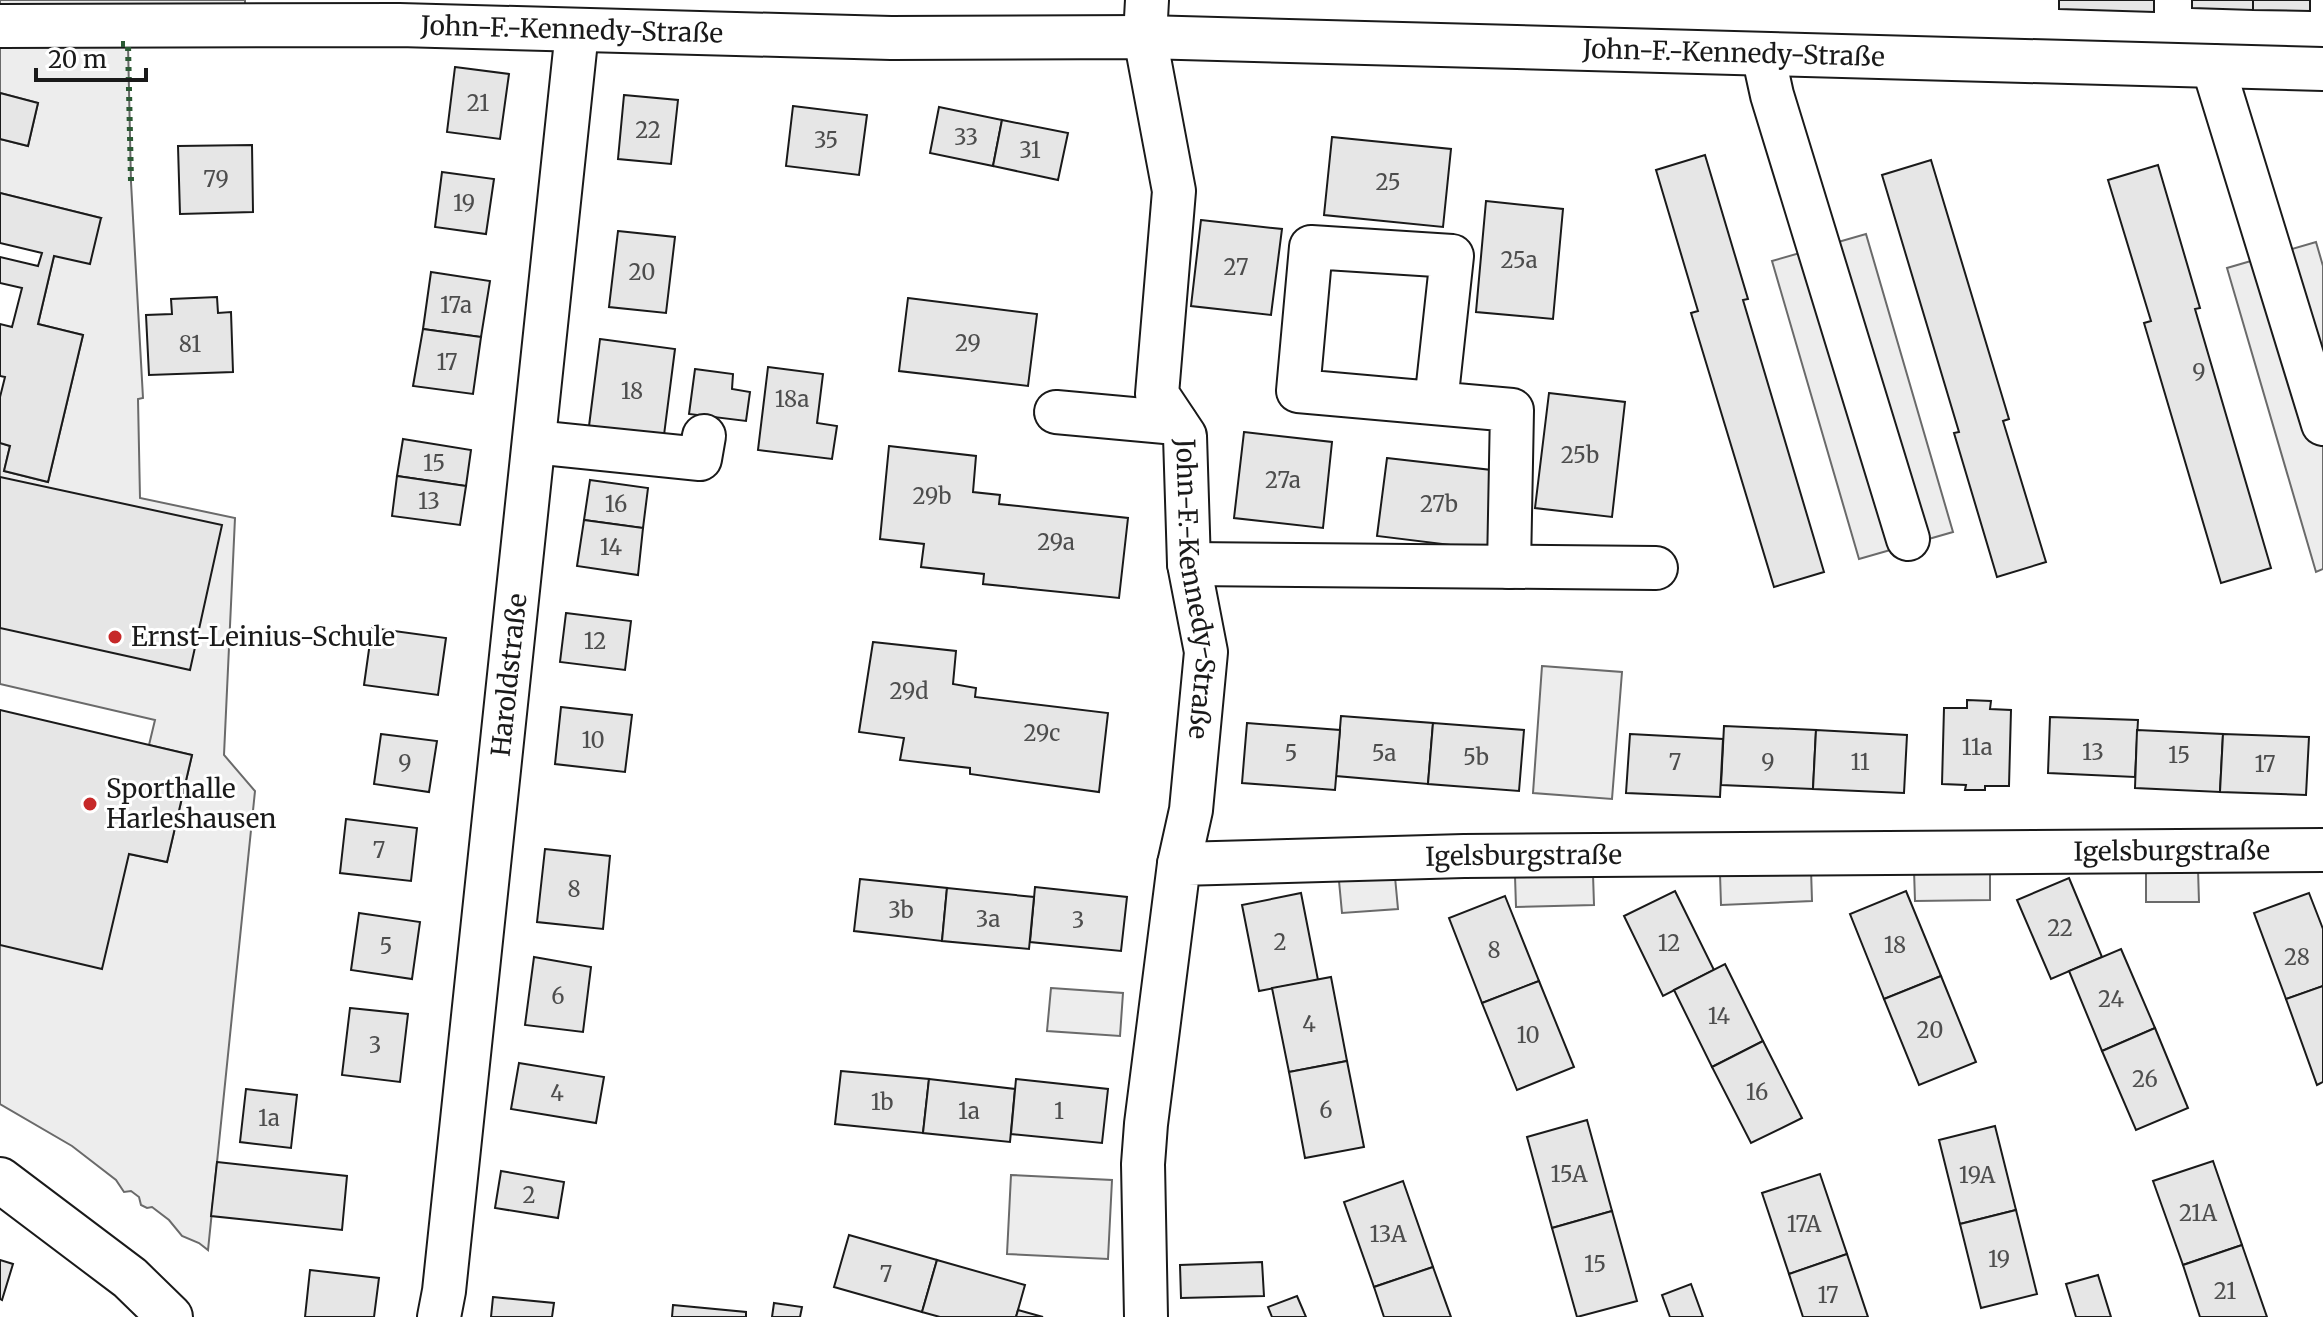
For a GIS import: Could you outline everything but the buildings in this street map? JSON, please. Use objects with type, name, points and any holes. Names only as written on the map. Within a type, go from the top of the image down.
[{"type":"main road","points":[[0,1180],[130,1278],[170,1317]]},
{"type":"street","name":"John-F.-Kennedy-Straße","points":[[0,26],[399,12],[577,31],[684,16],[891,38],[1146,19],[1763,54],[2323,69]]},
{"type":"street","name":"John-F.-Kennedy-Straße","points":[[1146,19],[1174,191],[1157,394],[1185,436],[1189,564],[1206,652],[1191,810],[1179,864]]},
{"type":"street","name":"Haroldstraße","points":[[439,1317],[577,31]]},
{"type":"street","points":[[1763,54],[1776,110],[1908,539]]},
{"type":"street","points":[[2213,66],[2323,424]]},
{"type":"street","points":[[1436,403],[1452,256],[1311,247],[1298,391],[1512,410],[1509,567]]},
{"type":"street","points":[[1056,412],[1176,423]]},
{"type":"street","points":[[534,442],[700,459],[704,436]]},
{"type":"street","points":[[1189,564],[1656,568]]},
{"type":"street","name":"Igelsburgstraße","points":[[1179,864],[1464,856],[2323,850]]},
{"type":"street","points":[[1146,1317],[1143,1164],[1179,864]]},
{"type":"shaded area","points":[[0,0],[245,0],[245,5],[0,12]]},
{"type":"shaded area","name":"Ernst-Leinius-Schule","points":[[0,40],[128,44],[131,182],[143,398],[138,399],[140,498],[235,518],[224,755],[255,791],[208,1250],[182,1236],[169,1220],[152,1207],[141,1205],[139,1197],[131,1191],[124,1192],[116,1180],[72,1146],[0,1104],[0,945],[129,854],[167,862],[192,755],[149,745],[155,720],[0,684],[0,443],[10,446],[4,471],[48,482],[83,335],[38,324],[54,256],[101,218],[0,193],[0,139],[28,146],[38,103],[0,93]]},
{"type":"shaded area","points":[[1866,234],[1953,532],[1859,559],[1772,261]]},
{"type":"shaded area","points":[[2316,242],[2323,266],[2323,569],[2316,572],[2227,268]]},
{"type":"shaded area","points":[[1542,666],[1622,672],[1612,799],[1533,793]]},
{"type":"shaded area","points":[[1811,869],[1812,901],[1721,905],[1720,874]]},
{"type":"shaded area","points":[[1990,869],[1990,900],[1915,901],[1914,870]]},
{"type":"shaded area","points":[[2198,869],[2199,902],[2146,902],[2146,870]]},
{"type":"shaded area","points":[[1593,874],[1594,905],[1516,907],[1515,876]]},
{"type":"shaded area","points":[[1395,877],[1398,909],[1342,913],[1339,881]]},
{"type":"shaded area","points":[[1051,988],[1123,993],[1120,1036],[1047,1031]]},
{"type":"shaded area","points":[[1011,1175],[1112,1180],[1108,1259],[1007,1254]]},
{"type":"hedge","points":[[121,44],[128,44],[131,181]]},
{"type":"place","name":"Ernst-Leinius-Schule","points":[[115,637]]},
{"type":"place","name":"Sporthalle Harleshausen","points":[[90,804]]}]
